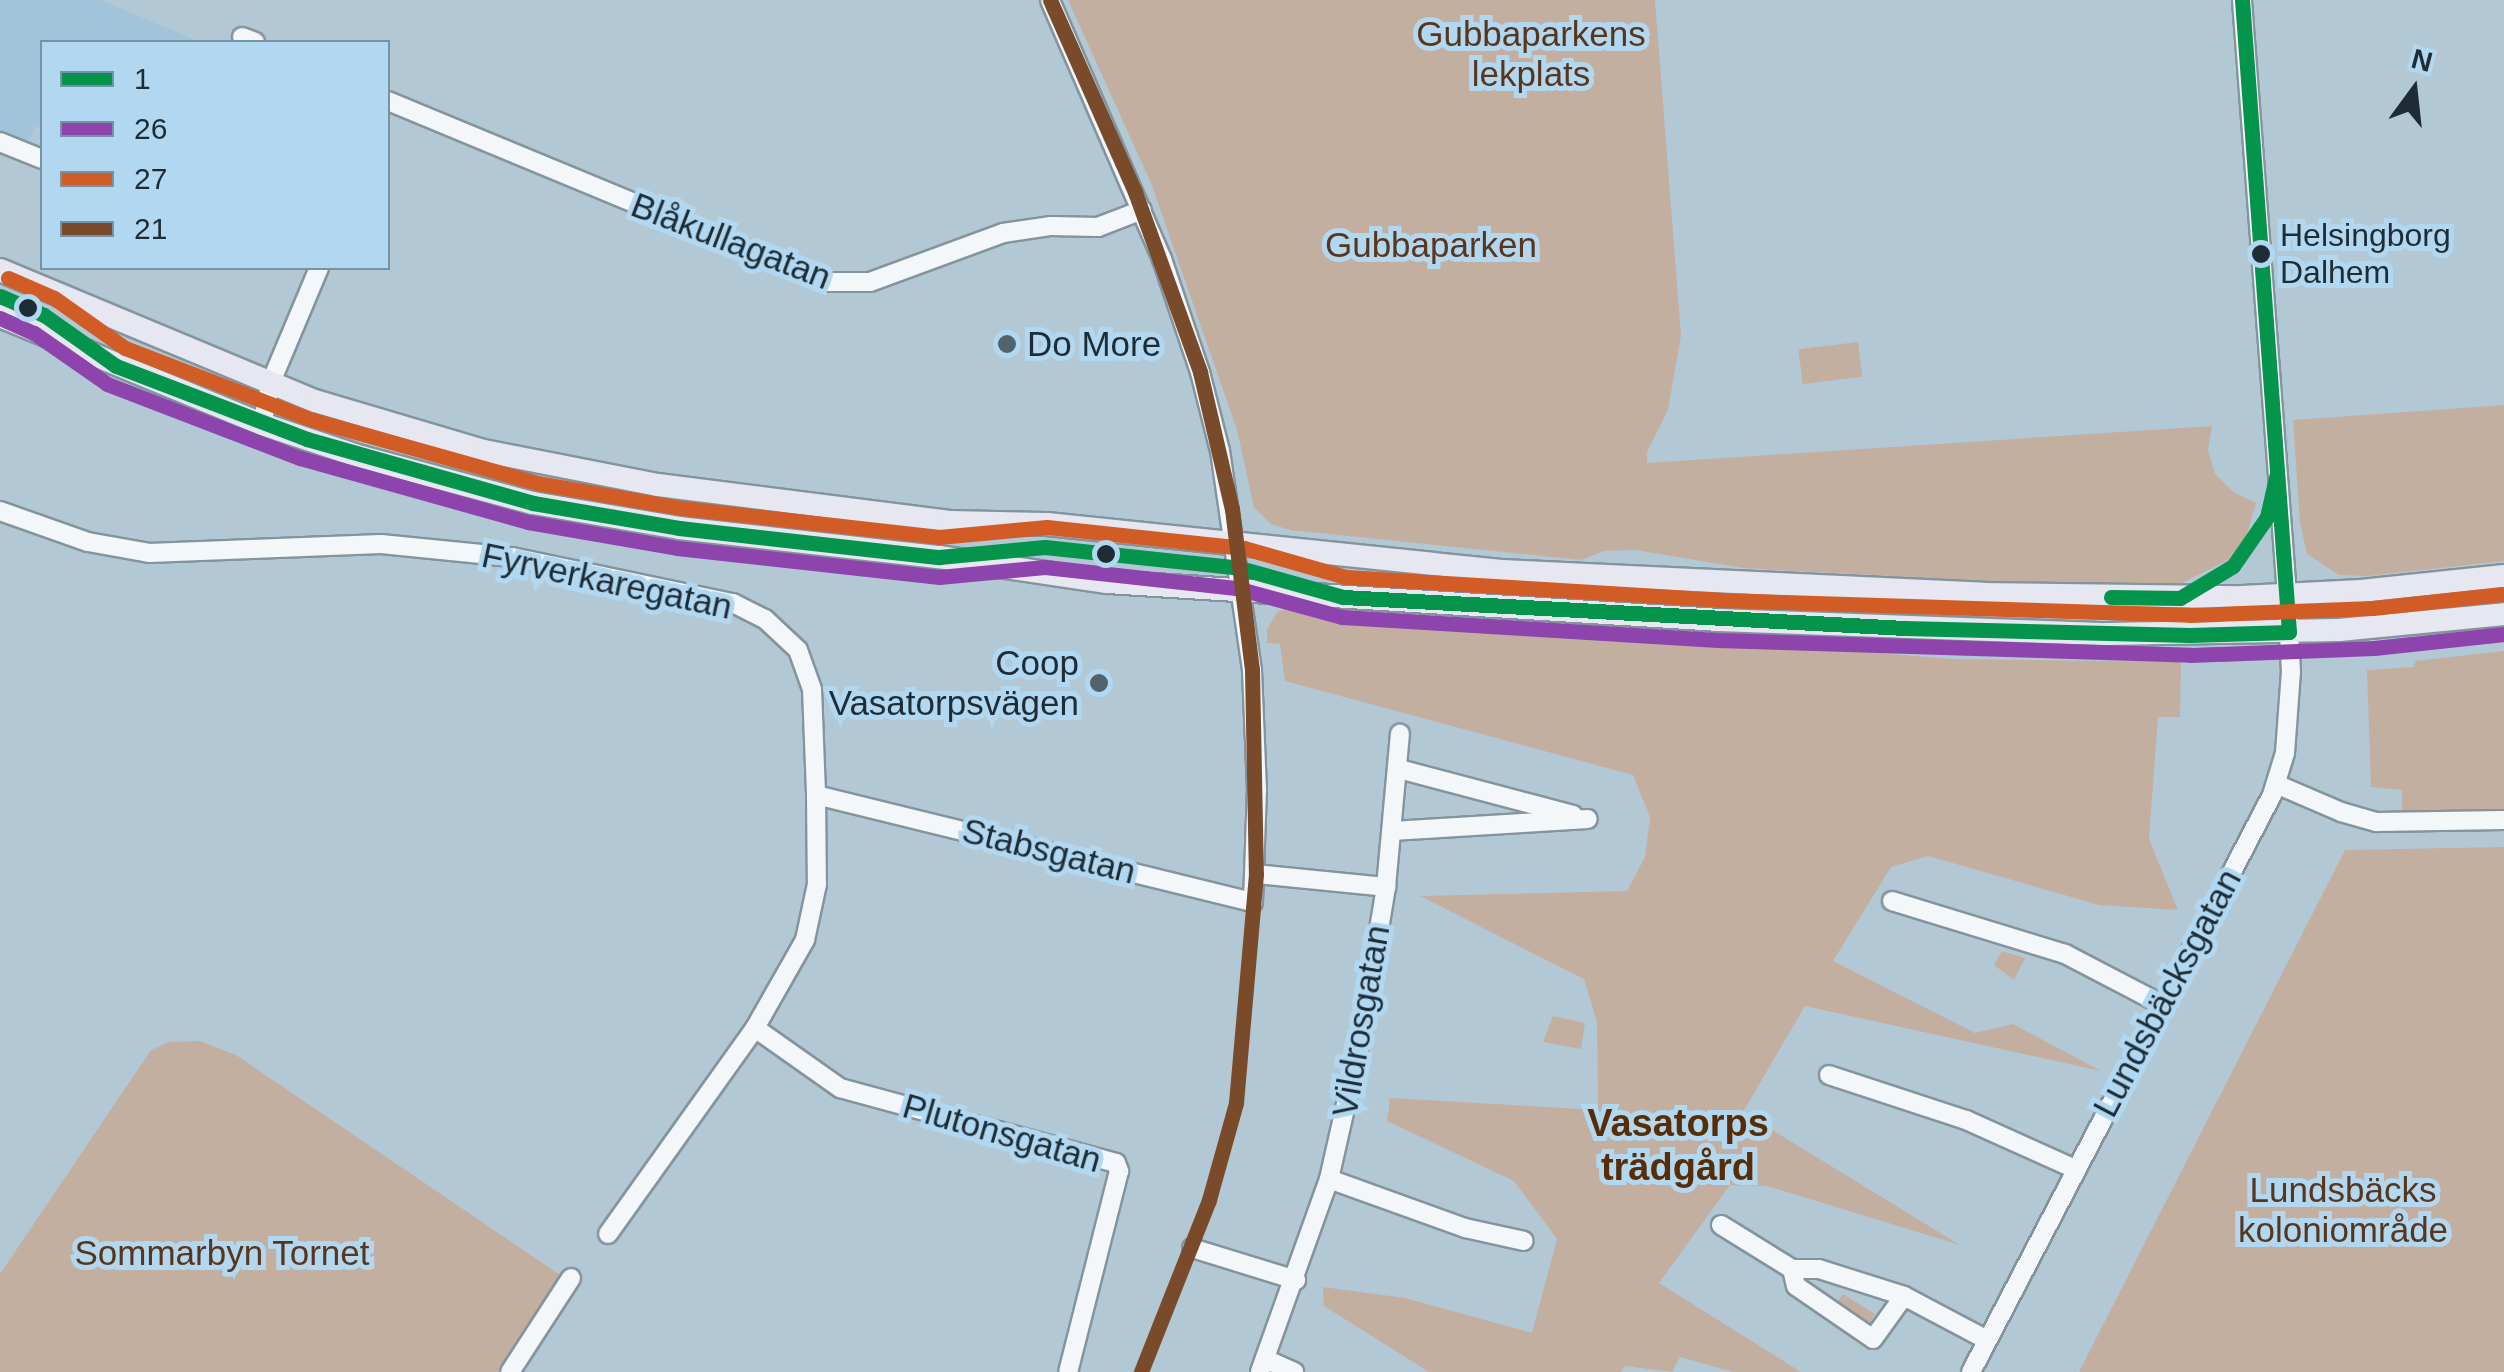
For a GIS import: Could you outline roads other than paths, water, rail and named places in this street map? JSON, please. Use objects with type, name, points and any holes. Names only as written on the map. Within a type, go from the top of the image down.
[{"type":"main road","points":[[0,270],[271,382],[406,430],[621,479],[950,522],[1047,524],[1502,571],[2068,596],[2287,595],[2504,576]]},
{"type":"main road","points":[[0,316],[262,424],[474,489],[608,517],[1107,582],[1242,594],[1922,628],[2190,635],[2288,632],[2504,614]]},
{"type":"street","points":[[1050,0],[1142,210],[1200,372],[1236,544],[1252,670],[1256,874]]},
{"type":"street","name":"Lundsbäcksgatan","points":[[1971,1372],[2276,784],[2289,730],[2287,595],[2242,0]]},
{"type":"street","name":"Blåkullagatan","points":[[390,102],[824,282],[870,282],[1003,233],[1098,227],[1142,210]]},
{"type":"street","points":[[0,142],[40,158]]},
{"type":"street","points":[[262,424],[271,382],[318,270]]},
{"type":"street","name":"Fyrverkaregatan","points":[[0,511],[70,536],[129,551],[191,555],[420,545],[580,569],[739,606],[774,626],[807,666],[816,795],[817,884],[812,916],[798,955],[756,1028],[608,1234]]},
{"type":"street","points":[[1386,886],[1400,734]]},
{"type":"street","points":[[1392,831],[1588,819],[1399,769]]},
{"type":"street","points":[[2276,784],[2341,812],[2377,822],[2504,820]]},
{"type":"street","name":"Stabsgatan","points":[[816,795],[1253,902],[1256,874]]},
{"type":"street","name":"Vildrosgatan","points":[[1256,874],[1386,886],[1361,1038],[1329,1180],[1263,1365]]},
{"type":"street","points":[[1892,901],[2065,954],[2161,1004]]},
{"type":"street","name":"Plutonsgatan","points":[[756,1028],[840,1088],[1116,1163],[1119,1171],[1068,1372]]},
{"type":"street","points":[[1829,1075],[1966,1120],[2075,1169]]},
{"type":"street","points":[[1329,1180],[1465,1228],[1524,1240]]},
{"type":"street","points":[[1721,1225],[1792,1269],[1819,1269],[1904,1296],[1987,1340]]},
{"type":"street","points":[[1192,1248],[1296,1280]]},
{"type":"street","points":[[1792,1269],[1796,1286],[1872,1339],[1904,1296]]},
{"type":"street","points":[[510,1372],[571,1278]]},
{"type":"street","points":[[1263,1365],[1294,1372]]},
{"type":"place","name":"Helsingborg Dalhem","points":[[2261,254]]},
{"type":"place","name":"Do More","points":[[1007,344]]},
{"type":"place","name":"Coop Vasatorpsvägen","points":[[1099,683]]},
{"type":"district","name":"Vasatorps trädgård","points":[[1678,1146]]},
{"type":"park label","name":"Gubbaparkens lekplats","points":[[1531,54]]},
{"type":"park label","name":"Gubbaparken","points":[[1431,245]]},
{"type":"park label","name":"Lundsbäcks koloniområde","points":[[2343,1210]]},
{"type":"park label","name":"Sommarbyn Tornet","points":[[222,1253]]}]
